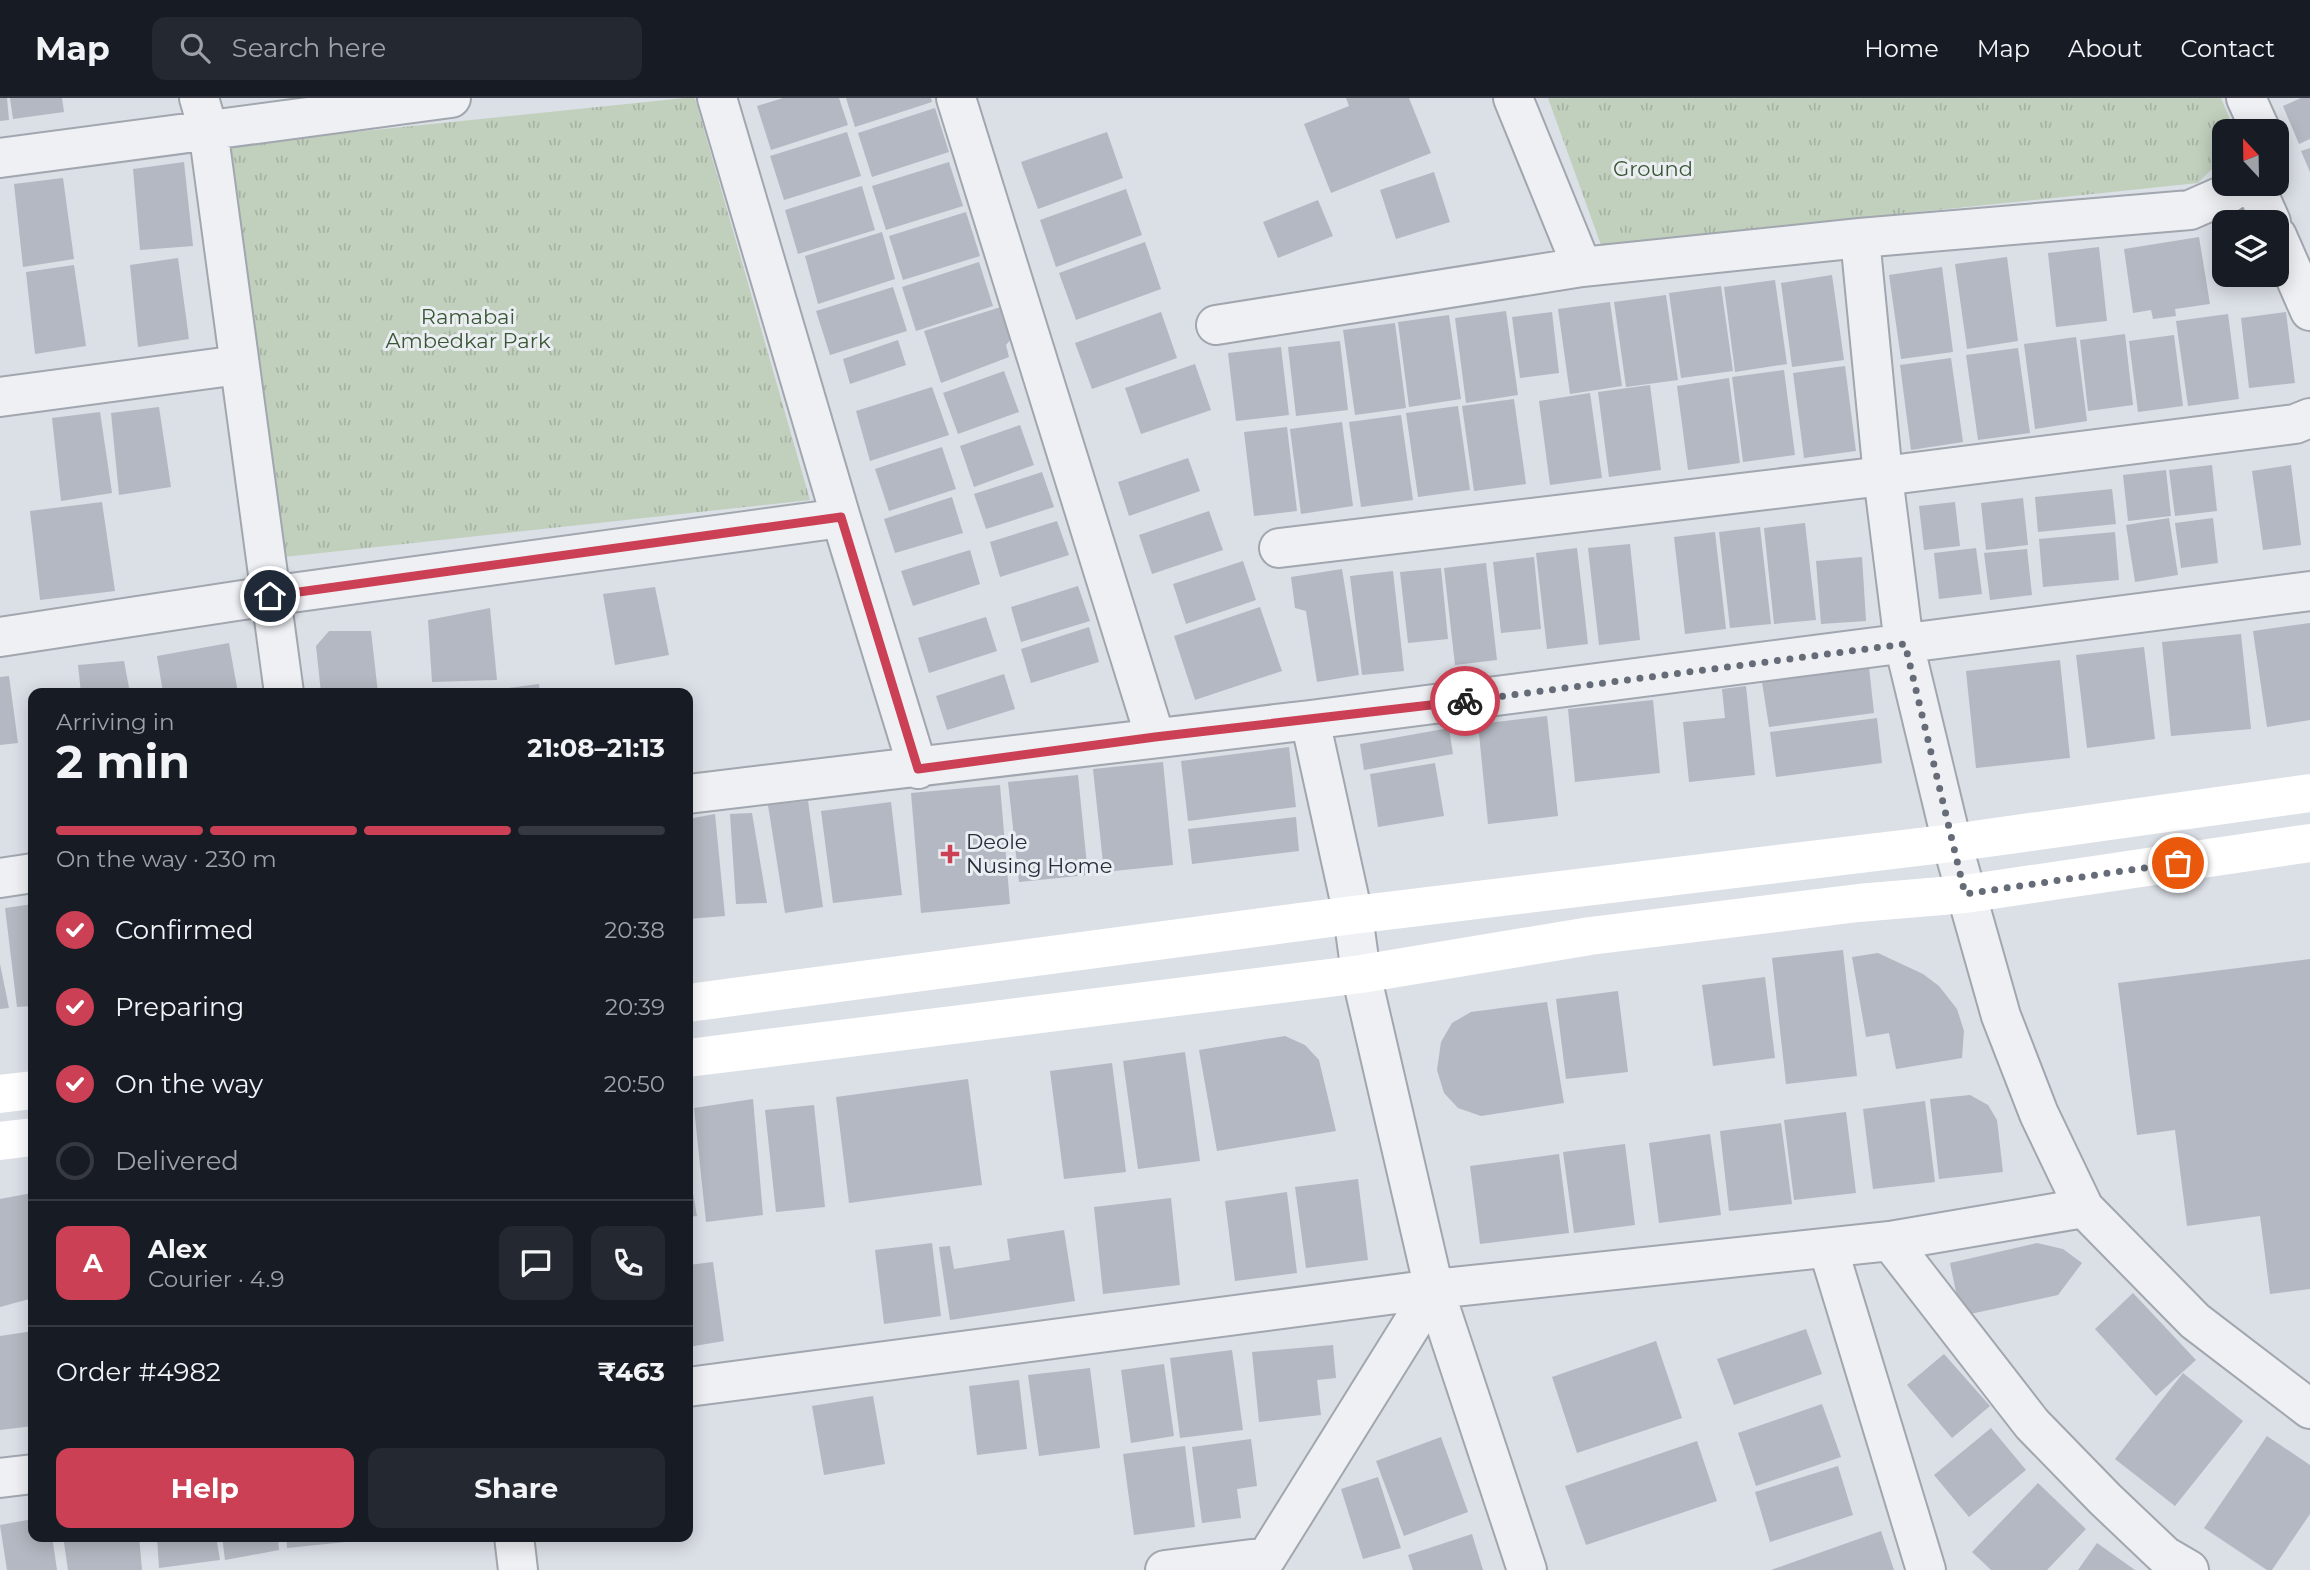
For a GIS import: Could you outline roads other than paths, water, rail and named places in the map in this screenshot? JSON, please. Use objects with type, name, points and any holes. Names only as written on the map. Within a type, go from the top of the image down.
[{"type":"main road","points":[[693,1002],[1353,915],[1952,843],[2310,793]]},
{"type":"main road","points":[[693,1057],[1361,974],[1590,936],[1858,903],[1965,894],[2310,843]]},
{"type":"main road","points":[[0,1094],[28,1091]]},
{"type":"main road","points":[[0,1142],[28,1139]]},
{"type":"street","points":[[0,158],[203,113],[451,98]]},
{"type":"street","points":[[717,98],[918,769]]},
{"type":"street","points":[[956,98],[1155,737]]},
{"type":"street","points":[[1513,98],[1582,267]]},
{"type":"street","points":[[2246,98],[2256,119]]},
{"type":"street","points":[[203,113],[283,688]]},
{"type":"street","points":[[1216,325],[1582,267],[1860,237],[2190,210],[2222,196]]},
{"type":"street","points":[[1860,237],[1883,476],[1905,644],[1965,894],[2001,1016],[2039,1114],[2084,1208],[2195,1321],[2310,1409]]},
{"type":"street","points":[[2289,264],[2310,312]]},
{"type":"street","points":[[0,397],[239,365]]},
{"type":"street","points":[[1279,548],[1883,476],[2295,424],[2310,418]]},
{"type":"street","points":[[0,638],[270,596],[841,517]]},
{"type":"street","points":[[693,793],[918,769],[1155,737],[1310,720],[2310,591]]},
{"type":"street","points":[[1310,720],[1353,915],[1361,974],[1434,1289],[1527,1570]]},
{"type":"street","points":[[0,878],[28,874]]},
{"type":"street","points":[[693,1386],[1434,1289],[1890,1241],[2084,1208]]},
{"type":"street","points":[[1890,1241],[2032,1424],[2165,1556],[2189,1570]]},
{"type":"street","points":[[1828,1248],[1926,1570]]},
{"type":"street","points":[[1165,1570],[1269,1563],[1434,1289]]},
{"type":"street","points":[[0,1478],[28,1475]]},
{"type":"street","points":[[515,1542],[518,1570]]},
{"type":"place","name":"Deole Nusing Home","points":[[950,854]]},
{"type":"park label","name":"Ground","points":[[1653,169]]},
{"type":"park label","name":"Ramabai Ambedkar Park","points":[[468,329]]}]
